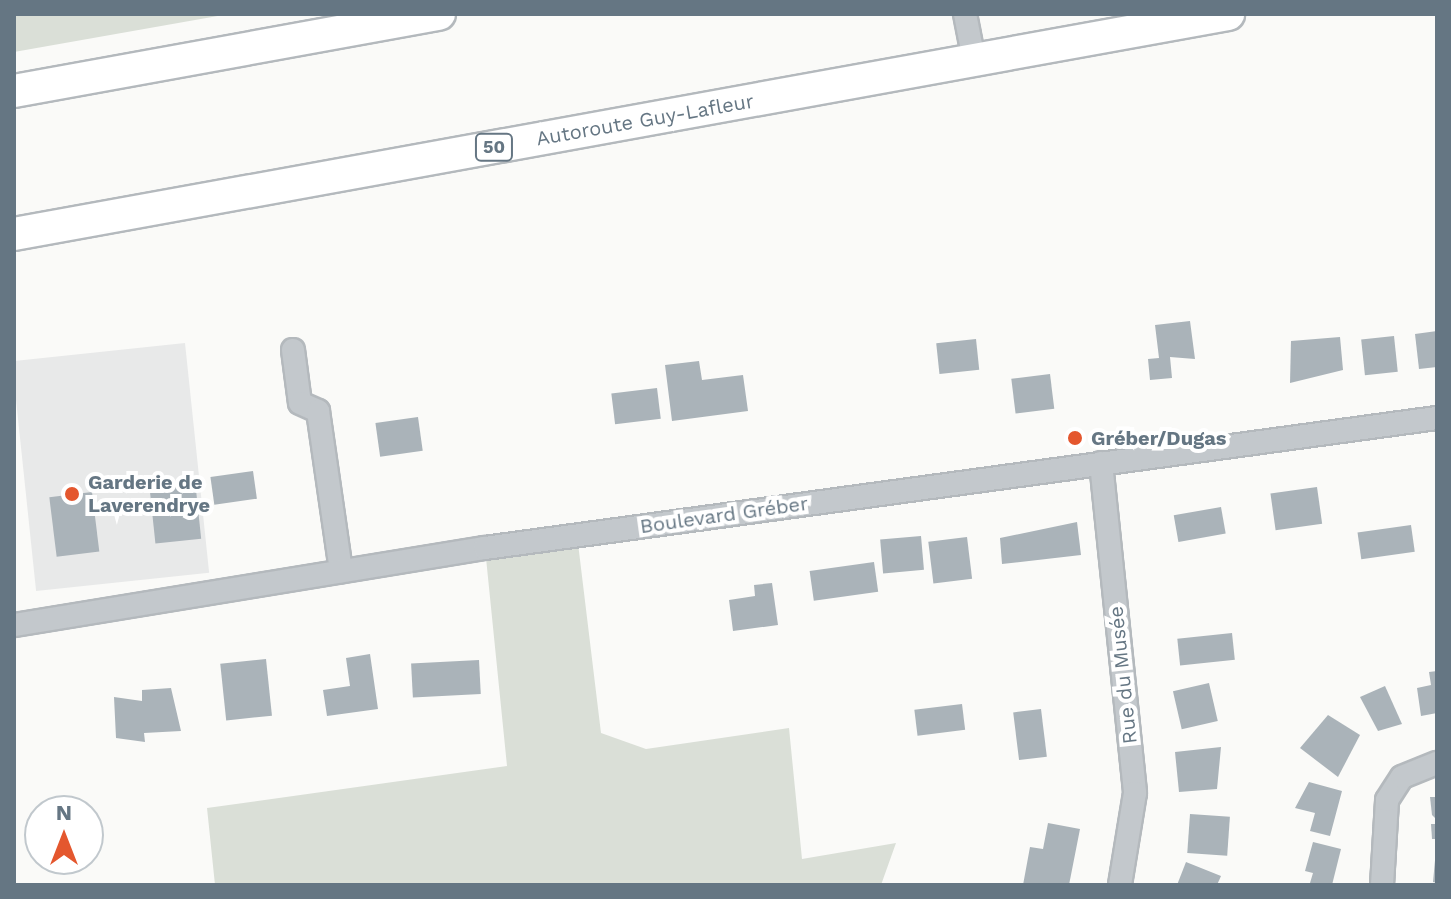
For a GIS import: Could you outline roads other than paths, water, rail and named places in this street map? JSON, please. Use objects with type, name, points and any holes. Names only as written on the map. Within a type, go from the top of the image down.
[{"type":"highway","points":[[14,91],[439,14]]},
{"type":"highway","name":"Autoroute Guy-Lafleur","points":[[14,234],[1228,14]]},
{"type":"street","points":[[965,14],[974,60]]},
{"type":"street","points":[[293,350],[300,403],[318,411],[341,571]]},
{"type":"street","name":"Boulevard Gréber","points":[[14,625],[341,571],[1437,418]]},
{"type":"street","name":"Rue du Musée","points":[[1101,463],[1135,793],[1120,885]]},
{"type":"street","points":[[1382,885],[1387,800],[1402,777],[1437,763]]},
{"type":"place","name":"Gréber/Dugas","points":[[1075,438]]},
{"type":"place","name":"Garderie de Laverendrye","points":[[72,494]]}]
